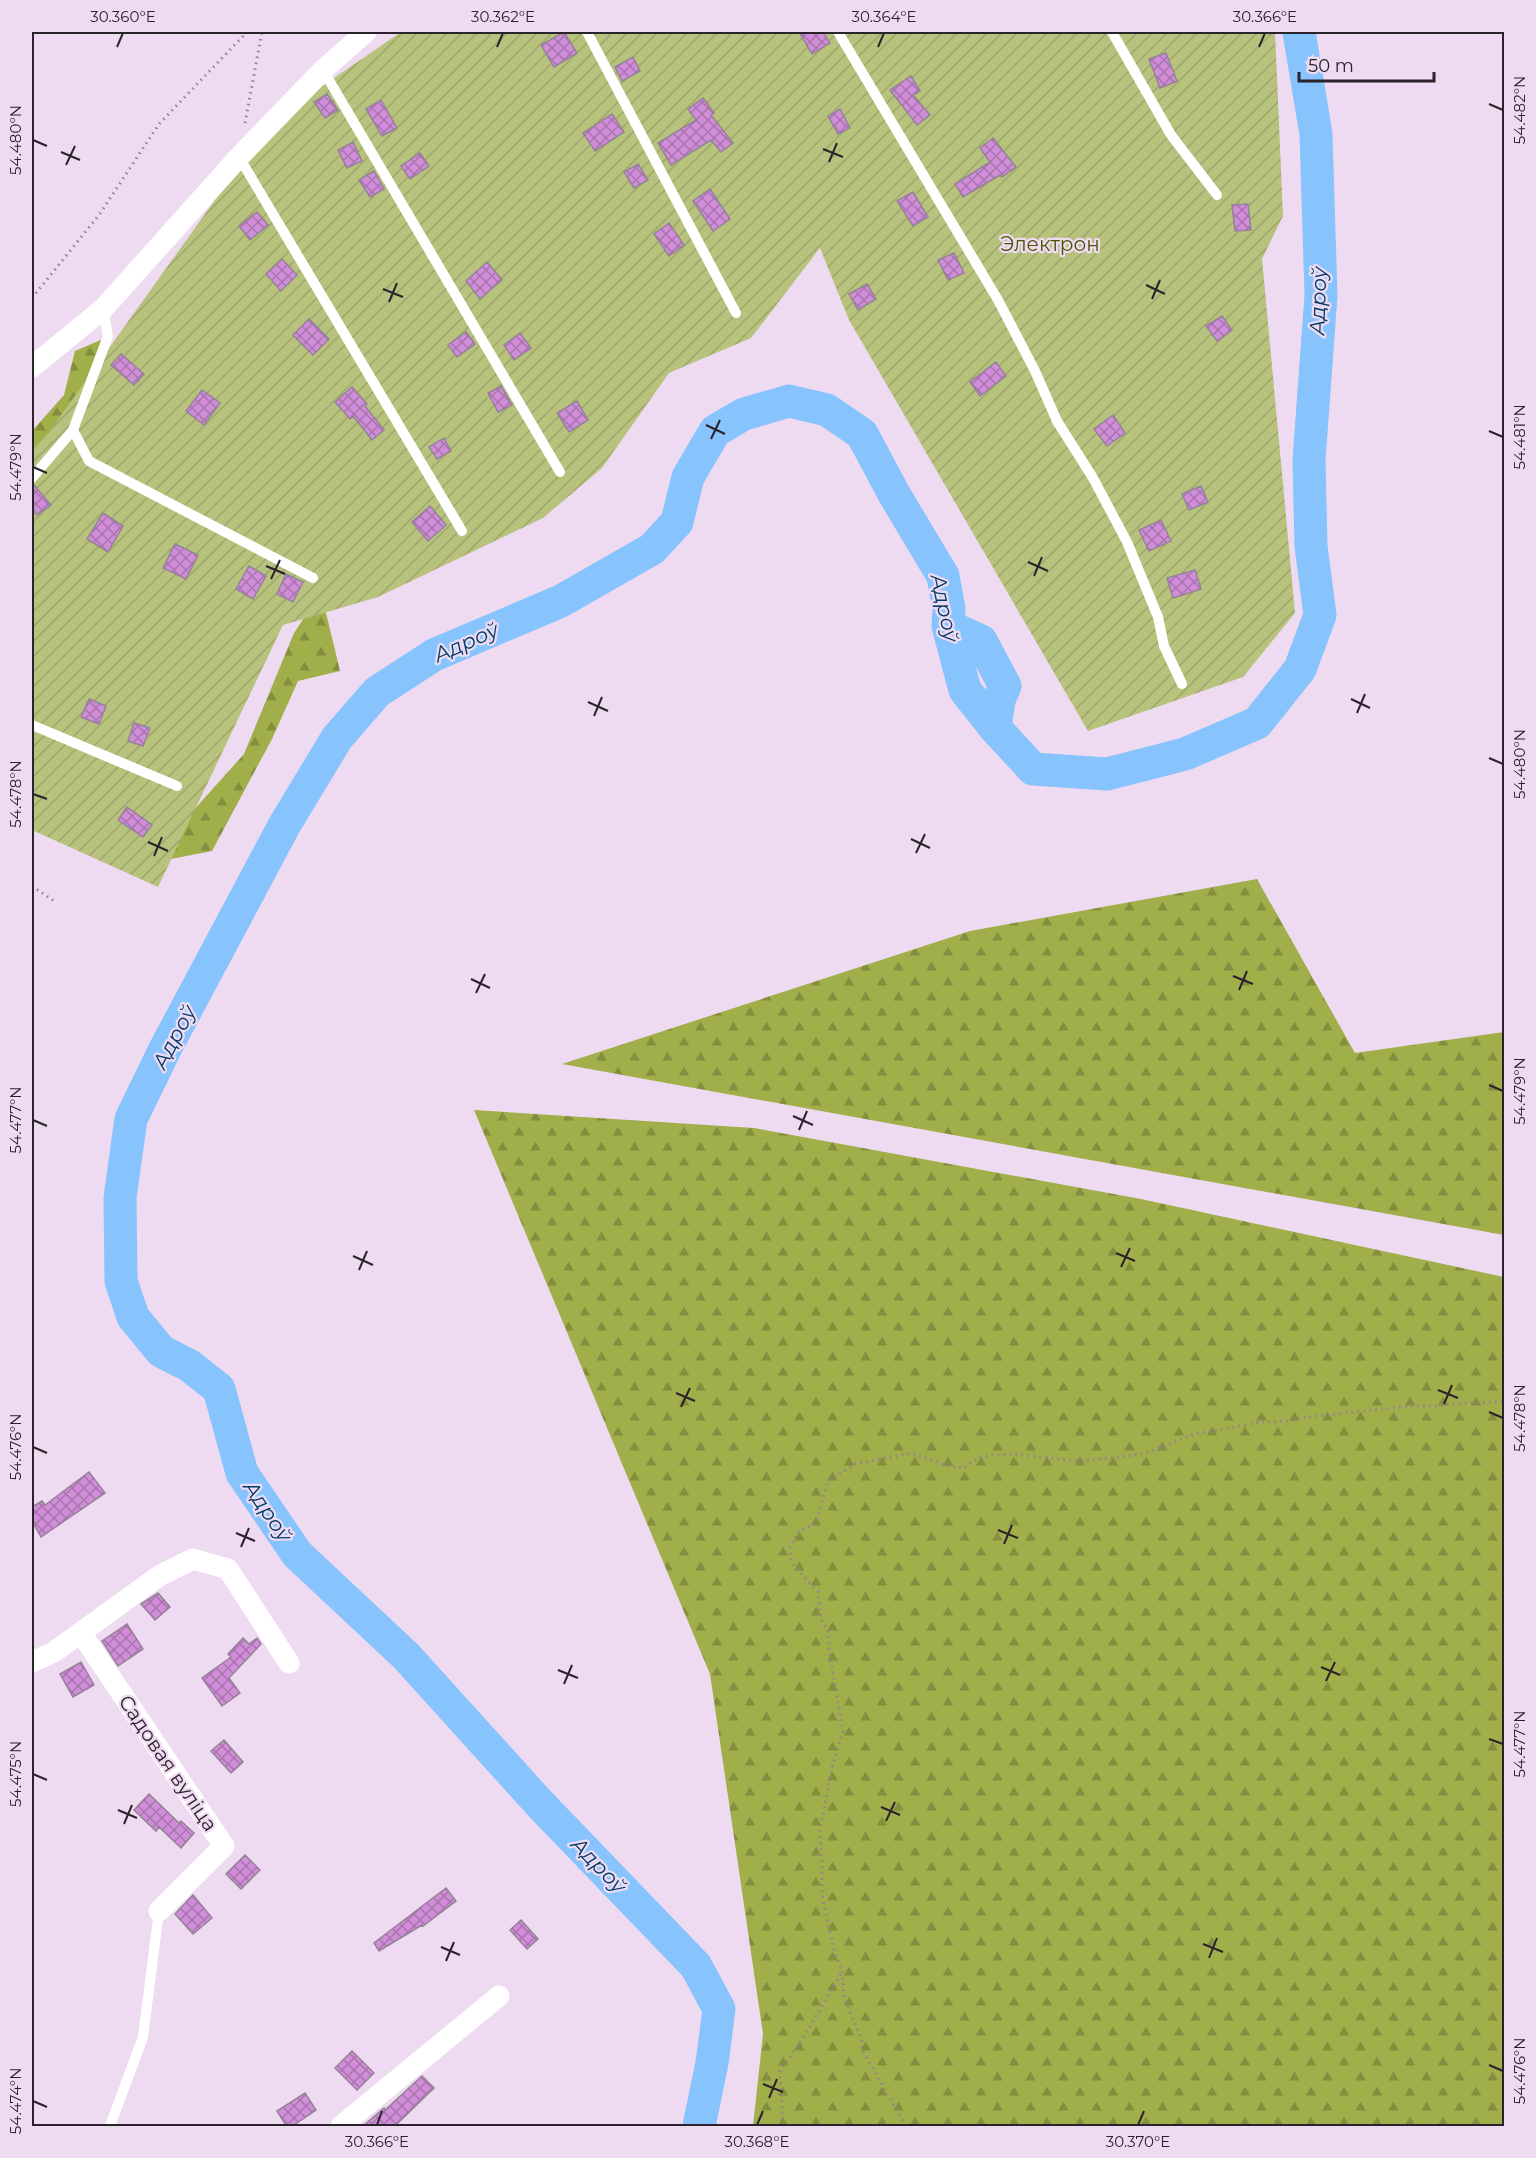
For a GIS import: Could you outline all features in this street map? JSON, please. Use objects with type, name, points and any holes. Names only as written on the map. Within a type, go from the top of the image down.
[{"type":"street","points":[[32,367],[103,309],[238,157],[322,70],[366,32]]},
{"type":"street","points":[[32,1662],[54,1652],[159,1576],[193,1559],[228,1569],[289,1663]]},
{"type":"street","name":"Садовая вуліца","points":[[81,1633],[224,1846],[159,1911]]},
{"type":"street","points":[[340,2127],[499,1996]]},
{"type":"lane","points":[[587,32],[736,313]]},
{"type":"lane","points":[[838,32],[998,300],[1035,371],[1057,421],[1094,478],[1123,533],[1158,617],[1164,646],[1182,684]]},
{"type":"lane","points":[[1112,32],[1172,135],[1217,195]]},
{"type":"lane","points":[[322,70],[560,472]]},
{"type":"lane","points":[[238,157],[462,531]]},
{"type":"lane","points":[[32,478],[73,430],[108,336],[103,309]]},
{"type":"lane","points":[[73,430],[89,461],[313,578]]},
{"type":"lane","points":[[32,724],[177,786]]},
{"type":"lane","points":[[110,2127],[144,2037],[159,1911]]},
{"type":"path","points":[[32,298],[99,215],[159,124],[247,32]]},
{"type":"path","points":[[245,123],[262,32]]},
{"type":"path","points":[[32,886],[54,901]]},
{"type":"path","points":[[906,2127],[864,2053],[861,2038],[844,1998],[842,1971],[834,1950],[822,1895],[819,1831],[832,1767],[843,1732],[829,1649],[830,1633],[821,1620],[818,1592],[795,1567],[791,1560],[790,1548],[797,1532],[816,1523],[828,1481],[855,1464],[911,1453],[948,1466],[964,1468],[978,1458],[1014,1454],[1096,1461],[1149,1452],[1195,1434],[1261,1422],[1412,1406],[1504,1402]]},
{"type":"path","points":[[783,2127],[780,2071],[803,2038],[842,1971]]},
{"type":"green space","name":"Электрон","points":[[401,32],[1275,32],[1283,216],[1262,259],[1295,613],[1243,677],[1088,731],[849,320],[820,248],[751,338],[669,373],[602,468],[543,518],[378,597],[283,625],[158,887],[32,830],[32,451],[49,432],[220,193],[308,96]]},
{"type":"green space","points":[[103,339],[67,426],[32,466],[32,431],[64,395],[75,351]]},
{"type":"green space","points":[[321,592],[340,671],[298,681],[272,739],[212,851],[135,866],[165,842],[244,754],[294,633]]},
{"type":"green space","points":[[1257,879],[1355,1053],[1504,1032],[1504,1235],[562,1064],[970,931]]},
{"type":"green space","points":[[474,1110],[754,1128],[1141,1199],[1504,1277],[1504,2126],[753,2126],[763,2034],[710,1674]]},
{"type":"building","points":[[564,32],[577,53],[554,67],[541,45]]},
{"type":"building","points":[[799,32],[823,32],[830,43],[812,54]]},
{"type":"building","points":[[1166,53],[1177,81],[1160,88],[1149,59]]},
{"type":"building","points":[[633,57],[640,71],[622,81],[615,67]]},
{"type":"building","points":[[911,76],[920,91],[913,95],[930,115],[917,125],[890,90]]},
{"type":"building","points":[[327,94],[338,110],[325,118],[314,102]]},
{"type":"building","points":[[703,98],[714,113],[711,115],[733,143],[721,152],[711,140],[671,165],[658,143],[696,120],[688,109]]},
{"type":"building","points":[[381,100],[397,128],[382,136],[366,109]]},
{"type":"building","points":[[840,109],[850,128],[838,134],[828,116]]},
{"type":"building","points":[[612,114],[624,132],[595,151],[583,133]]},
{"type":"building","points":[[993,138],[1016,167],[1002,177],[1000,175],[963,197],[955,184],[990,162],[980,148]]},
{"type":"building","points":[[353,142],[362,161],[347,168],[338,150]]},
{"type":"building","points":[[420,153],[429,166],[410,179],[401,166]]},
{"type":"building","points":[[638,164],[648,180],[634,188],[624,172]]},
{"type":"building","points":[[374,171],[384,189],[370,197],[359,180]]},
{"type":"building","points":[[710,189],[730,219],[713,231],[693,201]]},
{"type":"building","points":[[913,192],[928,217],[913,226],[897,201]]},
{"type":"building","points":[[1248,204],[1251,230],[1235,231],[1232,205]]},
{"type":"building","points":[[257,212],[268,225],[250,240],[239,226]]},
{"type":"building","points":[[669,223],[684,245],[669,256],[654,234]]},
{"type":"building","points":[[954,253],[964,273],[948,280],[938,260]]},
{"type":"building","points":[[282,259],[297,275],[281,291],[266,274]]},
{"type":"building","points":[[487,262],[502,280],[480,299],[466,281]]},
{"type":"building","points":[[867,284],[876,299],[858,310],[849,294]]},
{"type":"building","points":[[1222,316],[1232,330],[1217,341],[1206,326]]},
{"type":"building","points":[[309,319],[329,339],[313,355],[293,335]]},
{"type":"building","points":[[466,332],[475,344],[457,357],[448,345]]},
{"type":"building","points":[[520,333],[531,348],[514,360],[504,345]]},
{"type":"building","points":[[121,354],[144,374],[134,385],[111,365]]},
{"type":"building","points":[[996,362],[1006,376],[980,396],[970,382]]},
{"type":"building","points":[[501,386],[512,405],[498,412],[488,393]]},
{"type":"building","points":[[352,387],[367,404],[365,406],[384,430],[372,440],[353,416],[350,419],[335,402]]},
{"type":"building","points":[[202,390],[220,403],[204,425],[186,411]]},
{"type":"building","points":[[577,401],[588,420],[569,432],[557,413]]},
{"type":"building","points":[[1113,415],[1125,433],[1107,446],[1094,429]]},
{"type":"building","points":[[444,438],[451,451],[437,459],[429,447]]},
{"type":"building","points":[[32,485],[51,505],[37,515],[32,508]]},
{"type":"building","points":[[1201,486],[1208,502],[1189,510],[1182,494]]},
{"type":"building","points":[[430,506],[446,525],[428,541],[412,522]]},
{"type":"building","points":[[103,513],[123,526],[108,552],[87,539]]},
{"type":"building","points":[[1161,520],[1171,541],[1149,551],[1139,530]]},
{"type":"building","points":[[175,544],[198,555],[186,579],[163,568]]},
{"type":"building","points":[[249,566],[266,576],[253,599],[236,589]]},
{"type":"building","points":[[1195,570],[1201,589],[1173,598],[1167,578]]},
{"type":"building","points":[[286,574],[303,582],[293,602],[277,594]]},
{"type":"building","points":[[89,699],[106,706],[99,724],[81,717]]},
{"type":"building","points":[[134,723],[150,728],[143,746],[128,741]]},
{"type":"building","points":[[127,807],[152,825],[143,837],[118,820]]},
{"type":"building","points":[[89,1472],[105,1493],[41,1537],[32,1521],[32,1507],[42,1501],[45,1505]]},
{"type":"building","points":[[158,1593],[170,1607],[155,1620],[141,1604]]},
{"type":"building","points":[[127,1624],[143,1649],[118,1666],[102,1641]]},
{"type":"building","points":[[243,1638],[249,1644],[257,1638],[261,1644],[229,1678],[240,1693],[222,1706],[202,1678],[231,1657],[228,1654]]},
{"type":"building","points":[[81,1662],[94,1685],[73,1697],[60,1674]]},
{"type":"building","points":[[224,1740],[243,1762],[231,1773],[211,1751]]},
{"type":"building","points":[[149,1794],[179,1823],[181,1821],[194,1833],[181,1848],[159,1827],[156,1831],[134,1810]]},
{"type":"building","points":[[245,1855],[260,1870],[241,1889],[226,1874]]},
{"type":"building","points":[[446,1888],[456,1901],[423,1926],[379,1951],[374,1943]]},
{"type":"building","points":[[193,1895],[212,1918],[193,1934],[175,1914]]},
{"type":"building","points":[[521,1920],[538,1939],[527,1949],[510,1930]]},
{"type":"building","points":[[352,2051],[374,2073],[357,2090],[335,2068]]},
{"type":"building","points":[[422,2076],[434,2088],[397,2124],[399,2127],[362,2127],[384,2108],[385,2110]]},
{"type":"building","points":[[305,2093],[316,2110],[291,2127],[287,2127],[277,2111]]},
{"type":"waterway","name":"Адроў","points":[[699,2126],[712,2063],[719,2009],[696,1966],[540,1804],[406,1656],[297,1554],[242,1473],[219,1389],[190,1366],[161,1351],[133,1317],[121,1281],[120,1198],[131,1119],[165,1049],[285,824],[337,738],[377,692],[434,655],[561,601],[652,549],[677,522],[688,477],[715,431],[744,414],[789,401],[827,410],[862,434],[894,494],[943,576],[949,609],[948,626],[965,690],[995,728],[1033,769],[1107,774],[1185,754],[1257,723],[1300,669],[1320,615],[1311,546],[1309,460],[1321,295],[1316,134],[1299,32]]},
{"type":"waterway","points":[[948,626],[981,641],[1005,686],[999,700],[995,728]]}]
